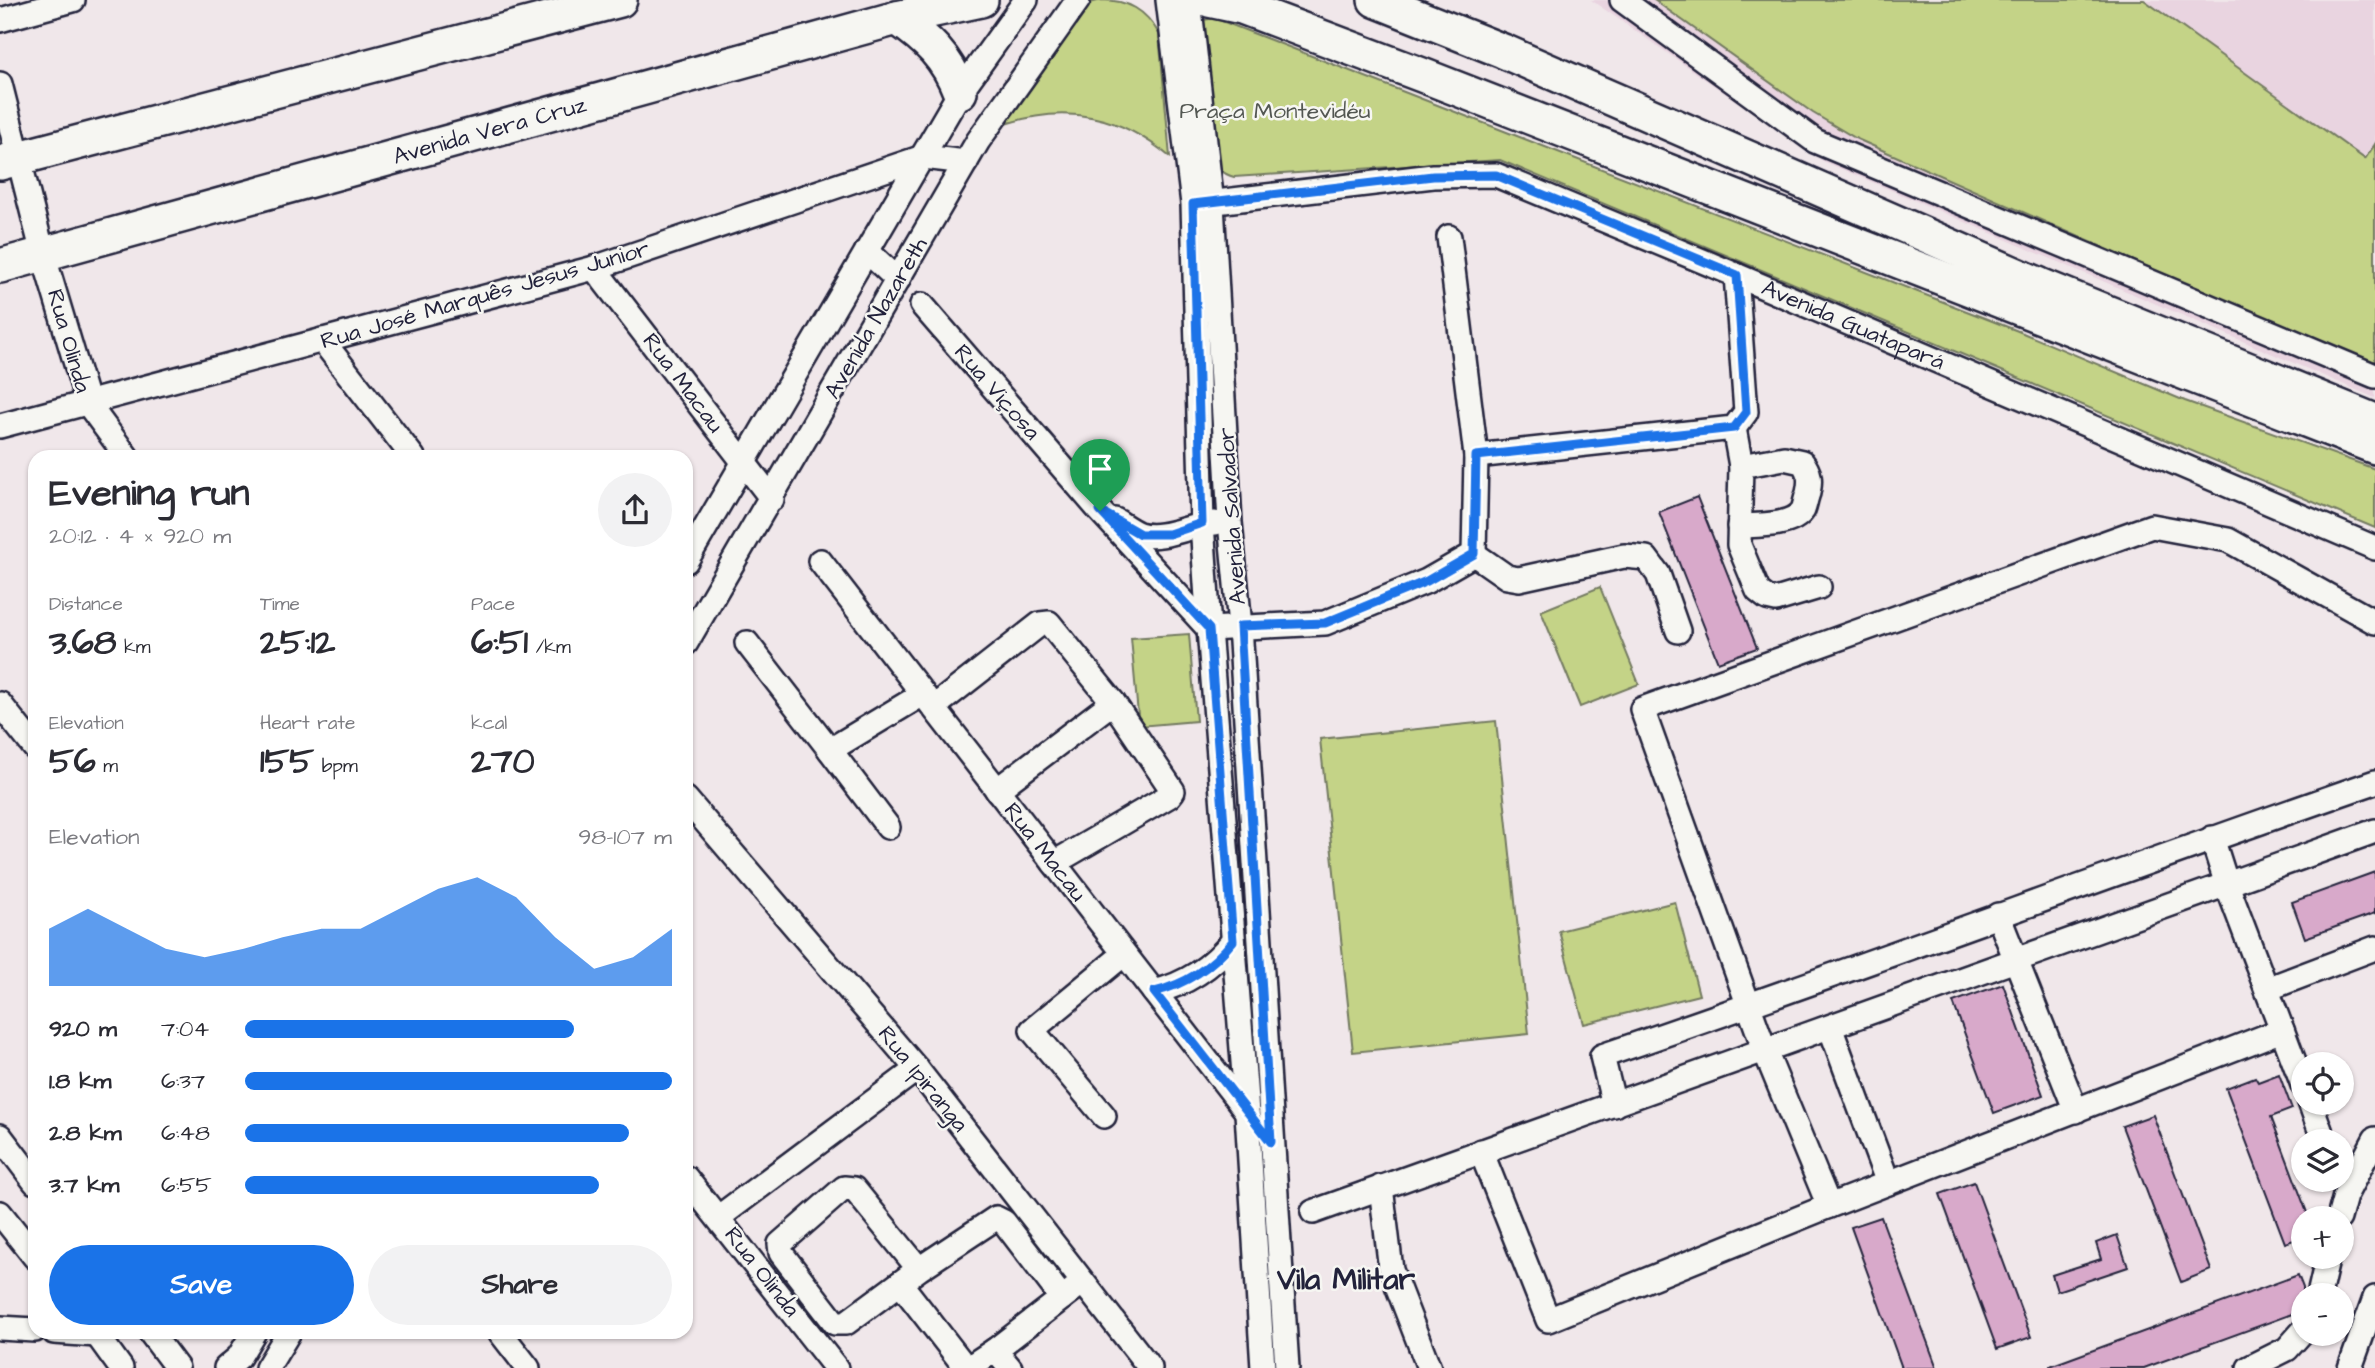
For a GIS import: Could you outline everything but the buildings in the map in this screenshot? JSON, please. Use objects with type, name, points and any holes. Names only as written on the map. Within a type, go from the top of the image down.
[{"type":"highway","points":[[10,160],[620,0]]},
{"type":"highway","name":"Avenida Vera Cruz","points":[[0,266],[897,18],[981,0]]},
{"type":"highway","points":[[1209,0],[1276,20],[1480,98],[2375,447]]},
{"type":"highway","points":[[1375,0],[1503,51],[2040,285],[2375,421]]},
{"type":"highway","points":[[897,18],[919,33],[935,49],[952,70],[960,92]]},
{"type":"highway","points":[[1480,98],[1503,51]]},
{"type":"street","points":[[0,20],[73,0]]},
{"type":"street","name":"Avenida Nazareth","points":[[693,549],[960,92],[1026,0]]},
{"type":"street","name":"Avenida Nazareth","points":[[693,631],[966,162],[1078,0]]},
{"type":"street","name":"Avenida Salvador","points":[[1168,0],[1202,204],[1202,523],[1264,1368]]},
{"type":"street","name":"Avenida Salvador","points":[[1189,0],[1202,204],[1240,626],[1287,1368]]},
{"type":"street","points":[[1622,0],[1815,141],[2375,376]]},
{"type":"street","name":"Rua Olinda","points":[[0,85],[10,160],[43,254],[88,404],[122,450]]},
{"type":"street","name":"Rua José Marquês Jesus Junior","points":[[0,426],[594,268],[923,157],[966,162]]},
{"type":"street","name":"Avenida Guatapará","points":[[1202,204],[1433,176],[1496,175],[2375,548]]},
{"type":"street","points":[[1449,237],[1476,456],[1474,554]]},
{"type":"street","points":[[867,251],[898,280]]},
{"type":"street","name":"Rua Macau","points":[[594,268],[772,499]]},
{"type":"street","points":[[1476,456],[1734,428],[1746,412],[1737,275]]},
{"type":"street","name":"Rua Viçosa","points":[[922,305],[1100,511],[1209,629]]},
{"type":"street","points":[[322,340],[408,450]]},
{"type":"street","points":[[1734,428],[1741,466],[1739,545],[1758,591],[1767,598],[1776,600],[1819,587]]},
{"type":"street","points":[[1739,526],[1793,519],[1803,510],[1810,472],[1802,462],[1784,458],[1741,466]]},
{"type":"street","name":"Rua Viçosa","points":[[1100,511],[1140,534],[1169,534],[1202,523],[1230,522]]},
{"type":"street","points":[[1829,1206],[1765,1051],[1642,709],[2152,526],[2228,540],[2375,622]]},
{"type":"street","points":[[1209,629],[1325,623],[1427,581],[1474,554]]},
{"type":"street","points":[[1474,554],[1507,577],[1519,579],[1624,556],[1646,558],[1658,574],[1678,631]]},
{"type":"street","name":"Rua Macau","points":[[820,561],[1271,1142]]},
{"type":"street","points":[[830,750],[928,700],[1041,624],[1049,623],[1113,702],[1173,791],[1169,796],[1054,863]]},
{"type":"street","points":[[747,643],[888,827]]},
{"type":"street","points":[[998,790],[1113,702]]},
{"type":"street","points":[[0,704],[28,739]]},
{"type":"street","points":[[1614,1105],[1602,1056],[2375,782]]},
{"type":"street","name":"Rua Ipiranga","points":[[693,807],[917,1069],[1150,1368]]},
{"type":"street","points":[[1313,1212],[2375,831]]},
{"type":"street","points":[[2212,838],[2291,1054]]},
{"type":"street","points":[[1998,915],[2076,1111]]},
{"type":"street","points":[[1154,992],[1195,976],[1210,966],[1233,941]]},
{"type":"street","points":[[2267,989],[2375,948]]},
{"type":"street","points":[[1104,1116],[1032,1030],[1124,954]]},
{"type":"street","points":[[1830,1027],[1888,1183]]},
{"type":"street","points":[[1481,1151],[1548,1320],[1829,1206],[2282,1030]]},
{"type":"street","points":[[719,1217],[917,1069]]},
{"type":"street","points":[[0,1136],[28,1173]]},
{"type":"street","points":[[2341,1198],[2375,1139]]},
{"type":"street","name":"Rua Olinda","points":[[693,1186],[836,1368]]},
{"type":"street","points":[[1381,1187],[1391,1270],[1429,1368]]},
{"type":"street","points":[[919,1269],[855,1189],[844,1188],[780,1244],[781,1253],[835,1323],[846,1323],[919,1269],[996,1218],[1004,1222],[1062,1298]]},
{"type":"street","points":[[0,1213],[28,1248]]},
{"type":"street","points":[[901,1283],[967,1368],[1083,1283]]},
{"type":"street","points":[[2350,1368],[2375,1298]]},
{"type":"street","points":[[0,1328],[28,1330]]},
{"type":"street","points":[[100,1339],[121,1368]]},
{"type":"street","points":[[155,1339],[177,1368]]},
{"type":"street","points":[[226,1368],[239,1357],[250,1339]]},
{"type":"street","points":[[267,1368],[285,1339]]},
{"type":"street","points":[[505,1339],[528,1368]]},
{"type":"street","points":[[2249,1368],[2291,1344]]},
{"type":"street","points":[[995,1350],[1010,1368]]},
{"type":"shaded area","points":[[1591,0],[2375,0],[2375,398],[1823,161]]},
{"type":"green space","points":[[1101,0],[1120,2],[1135,8],[1159,34],[1170,157],[1132,131],[1092,117],[1050,115],[1005,124],[1069,16],[1090,3]]},
{"type":"green space","points":[[1654,0],[2144,0],[2365,159],[2375,144],[2375,363],[2284,327],[1857,139],[1813,113]]},
{"type":"green space","name":"Praça Montevidéu","points":[[1214,18],[2018,331],[2185,401],[2375,469],[2375,528],[1500,160],[1234,177],[1227,174],[1219,168],[1214,158],[1204,20]]},
{"type":"green space","points":[[1600,587],[1639,684],[1580,707],[1541,611]]},
{"type":"green space","points":[[1189,634],[1196,721],[1139,726],[1131,638]]},
{"type":"green space","points":[[1496,721],[1529,1034],[1353,1052],[1320,739]]},
{"type":"green space","points":[[1675,902],[1699,995],[1584,1024],[1559,931]]},
{"type":"district","name":"Vila Militar","points":[[1346,1280]]},
{"type":"route","points":[[1496,175],[1737,275],[1746,412],[1734,428],[1476,456],[1474,554],[1427,581],[1325,623],[1240,626],[1271,1142],[1154,992],[1195,976],[1210,966],[1233,941],[1209,629],[1100,511],[1140,534],[1169,534],[1202,523],[1193,204],[1212,204],[1433,176],[1496,175]]}]
